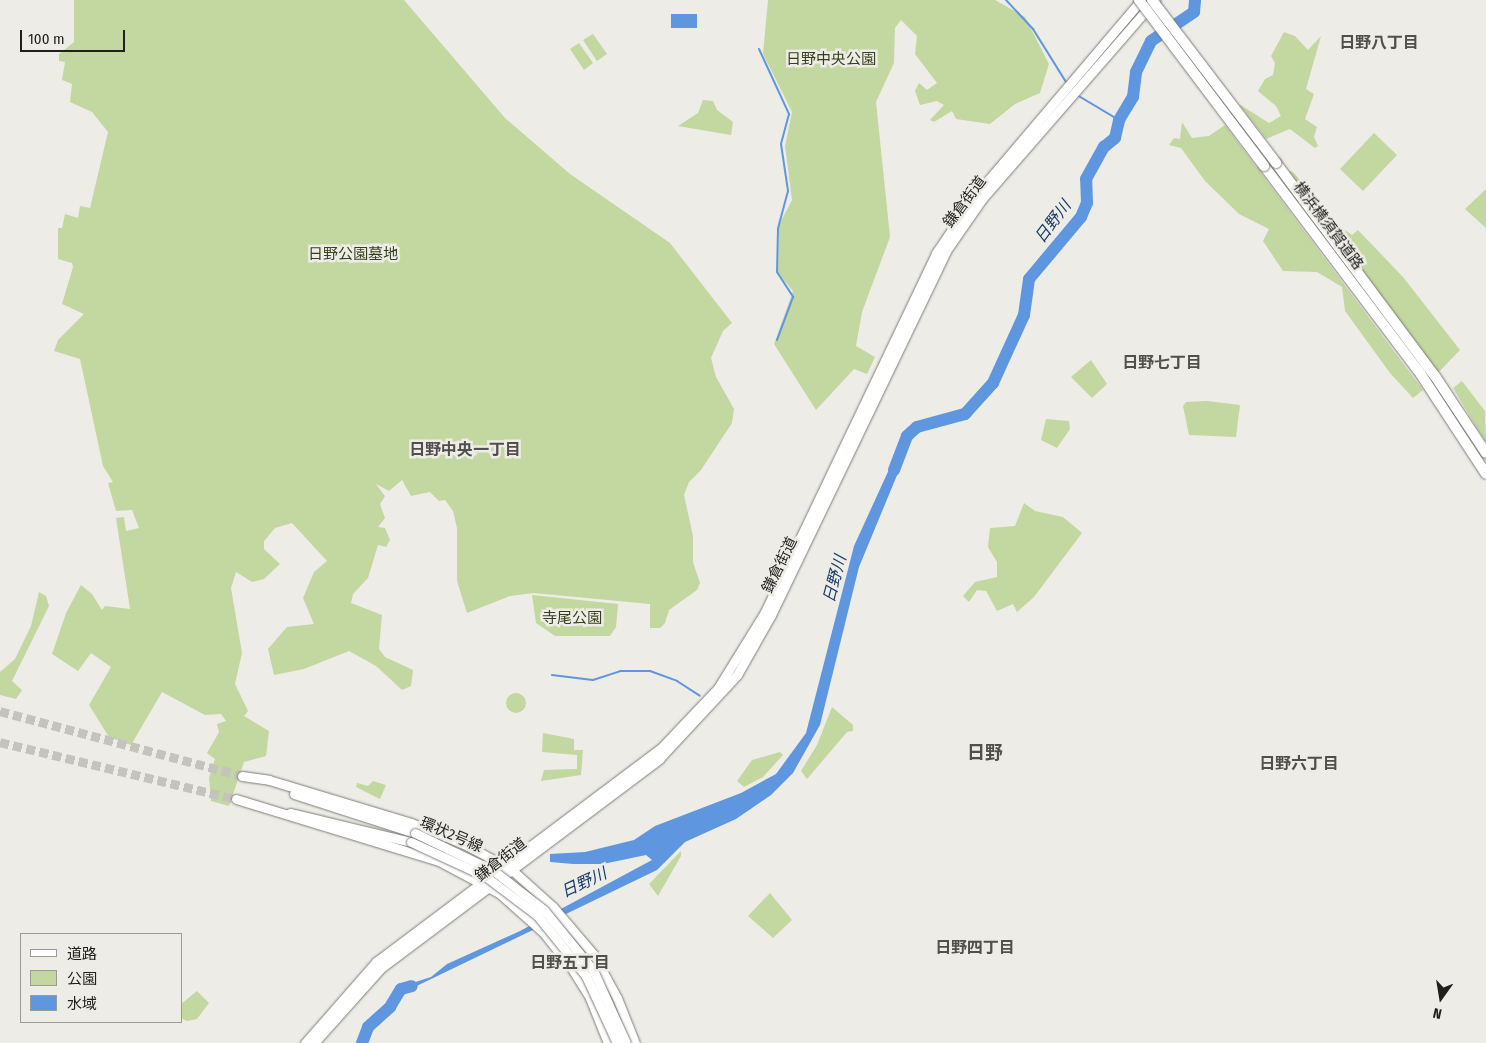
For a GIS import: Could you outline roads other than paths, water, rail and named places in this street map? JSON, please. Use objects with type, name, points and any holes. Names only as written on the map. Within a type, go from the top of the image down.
[{"type":"highway","name":"横浜横須賀道路","points":[[1154,0],[1430,369],[1486,453]]},
{"type":"highway","name":"横浜横須賀道路","points":[[1139,4],[1418,370],[1486,474]]},
{"type":"main road","name":"鎌倉街道","points":[[314,1043],[381,968],[662,747],[730,672],[765,612],[936,253],[974,196],[1072,88],[1139,4],[1154,0]]},
{"type":"main road","name":"環状2号線","points":[[508,868],[411,823],[269,780],[242,776],[480,862],[544,910],[593,970],[626,1043]]},
{"type":"main road","name":"環状2号線","points":[[486,885],[440,861],[236,799],[413,838],[485,876],[536,915],[586,976],[617,1043]]},
{"type":"main road","points":[[508,868],[554,907],[565,919],[608,980],[635,1043]]},
{"type":"main road","name":"鎌倉街道","points":[[305,1043],[376,962],[486,885]]},
{"type":"main road","points":[[486,885],[544,932],[584,989],[608,1043]]},
{"type":"water","points":[[671,14],[697,14],[697,28],[671,28]]},
{"type":"water","points":[[897,452],[905,456],[859,567],[820,725],[793,773],[771,795],[736,819],[685,842],[657,870],[400,994],[400,987],[431,977],[447,964],[520,931],[652,860],[646,855],[603,864],[573,864],[550,862],[550,854],[585,852],[634,840],[655,826],[741,793],[776,774],[806,733],[854,546]]},
{"type":"waterway","points":[[1006,0],[1033,29],[1066,82]]},
{"type":"waterway","name":"日野川","points":[[894,470],[907,436],[917,427],[965,414],[993,383],[1024,315],[1029,279],[1081,217],[1087,203],[1086,179],[1104,147],[1115,138],[1119,120],[1133,97],[1136,72],[1151,41],[1194,12],[1195,0]]},
{"type":"waterway","points":[[759,49],[789,114],[781,144],[788,191],[778,229],[777,272],[793,297],[777,340]]},
{"type":"waterway","points":[[1077,95],[1119,120]]},
{"type":"waterway","points":[[552,675],[593,680],[620,671],[650,671],[677,681],[700,696]]},
{"type":"waterway","name":"日野川","points":[[362,1043],[368,1027],[390,1007],[401,989],[412,986]]},
{"type":"tunnel","points":[[0,711],[242,776]]},
{"type":"tunnel","points":[[0,742],[236,799]]},
{"type":"district","name":"日野八丁目","points":[[1379,43]]},
{"type":"district","name":"日野七丁目","points":[[1162,363]]},
{"type":"district","name":"日野中央一丁目","points":[[465,450]]},
{"type":"district","name":"日野","points":[[985,753]]},
{"type":"district","name":"日野六丁目","points":[[1299,764]]},
{"type":"district","name":"日野四丁目","points":[[975,948]]},
{"type":"district","name":"日野五丁目","points":[[570,963]]},
{"type":"park label","name":"日野中央公園","points":[[831,60]]},
{"type":"park label","name":"日野公園墓地","points":[[353,255]]},
{"type":"park label","name":"寺尾公園","points":[[572,619]]}]
